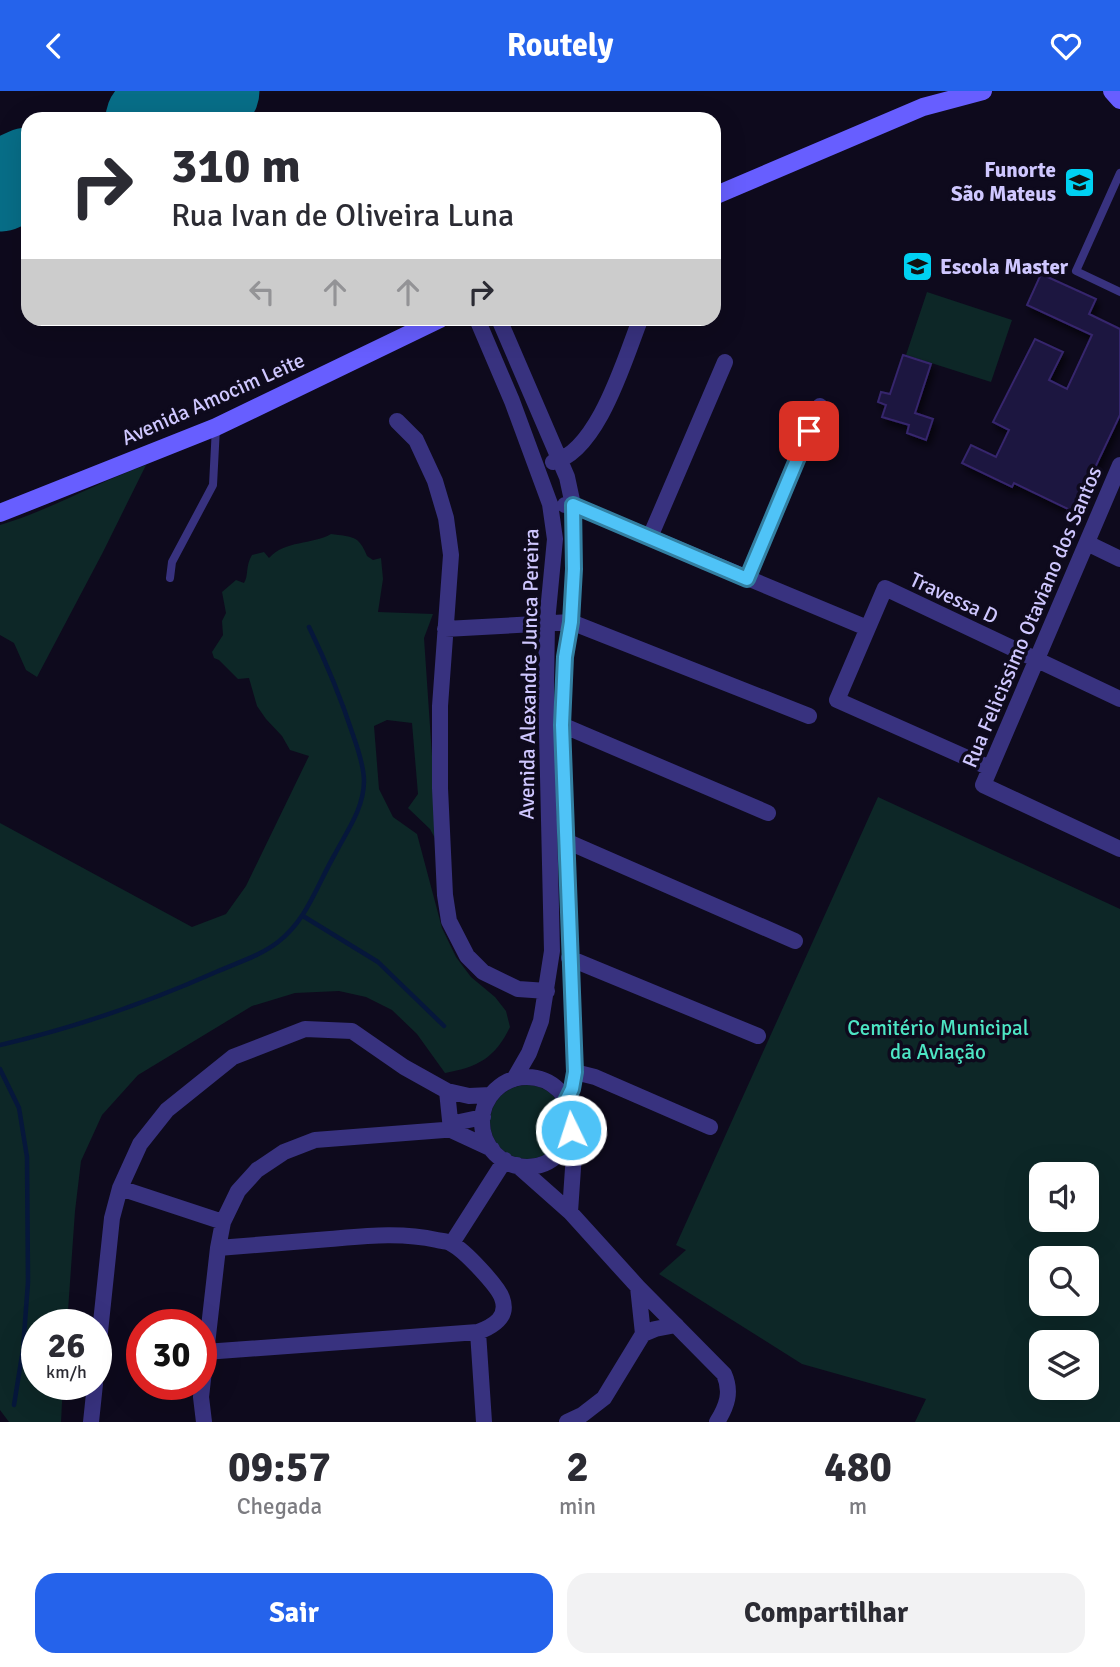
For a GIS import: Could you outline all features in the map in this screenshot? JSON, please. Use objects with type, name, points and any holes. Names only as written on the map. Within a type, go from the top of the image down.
[{"type":"street","points":[[721,193],[923,107],[983,91]]},
{"type":"street","points":[[1112,91],[1120,100]]},
{"type":"street","name":"Avenida Amocim Leite","points":[[0,513],[216,427],[425,326]]},
{"type":"street","name":"Avenida Alexandre Junca Pereira","points":[[480,326],[550,504],[555,539],[547,622],[552,951],[541,1021],[529,1052],[514,1079]]},
{"type":"street","name":"Avenida Alexandre Junca Pereira","points":[[502,326],[567,477],[573,505],[574,569],[571,622],[565,657],[562,725],[575,1072],[572,1089],[566,1101]]},
{"type":"street","points":[[536,466],[560,461],[590,432],[608,404],[638,326]]},
{"type":"street","points":[[650,537],[725,362]]},
{"type":"street","points":[[747,579],[820,406]]},
{"type":"street","points":[[397,421],[416,440],[435,481],[446,518],[451,555],[440,706],[445,895],[449,922],[467,956],[483,972],[518,989],[547,991]]},
{"type":"street","name":"Rua Felicissimo Otaviano dos Santos","points":[[1120,465],[1039,660],[983,785],[1120,849]]},
{"type":"street","points":[[550,504],[573,505],[867,628],[837,700],[990,768]]},
{"type":"street","points":[[1087,543],[1120,559]]},
{"type":"street","name":"Travessa D","points":[[867,628],[885,588],[1120,699]]},
{"type":"street","points":[[445,629],[571,622],[809,716]]},
{"type":"street","points":[[562,725],[768,813]]},
{"type":"street","points":[[566,841],[795,941]]},
{"type":"street","points":[[569,957],[758,1036]]},
{"type":"street","points":[[102,1309],[112,1218],[120,1188],[140,1144],[167,1110],[233,1057],[305,1029],[352,1031],[404,1067],[447,1091],[469,1096],[491,1095]]},
{"type":"street","points":[[575,1072],[595,1077],[710,1127]]},
{"type":"street","points":[[492,1149],[483,1131],[482,1117],[491,1095],[505,1082],[534,1077],[544,1080],[561,1092],[570,1110],[571,1130],[568,1140],[556,1156],[538,1165],[511,1163]]},
{"type":"street","points":[[447,1091],[451,1127]]},
{"type":"street","points":[[210,1309],[223,1222],[238,1191],[257,1170],[284,1152],[315,1140],[451,1127],[482,1117]]},
{"type":"street","points":[[451,1127],[492,1149],[570,1212],[638,1287],[724,1374],[729,1385],[726,1405],[717,1422]]},
{"type":"street","points":[[570,1212],[575,1139],[571,1130]]},
{"type":"street","points":[[452,1243],[511,1163]]},
{"type":"street","points":[[120,1188],[223,1222]]},
{"type":"street","points":[[217,1351],[478,1332],[498,1322],[503,1315],[504,1304],[500,1290],[489,1277],[452,1243],[397,1235],[218,1248]]},
{"type":"street","points":[[638,1287],[643,1334]]},
{"type":"street","points":[[566,1422],[582,1415],[604,1398],[643,1334],[676,1325]]},
{"type":"street","points":[[478,1332],[484,1422]]},
{"type":"street","points":[[91,1422],[93,1400]]},
{"type":"street","points":[[201,1400],[204,1422]]},
{"type":"lane","points":[[1120,173],[1076,271],[1120,292]]},
{"type":"lane","points":[[170,578],[172,562],[213,485],[216,427]]},
{"type":"green space","points":[[927,292],[1012,320],[991,382],[906,355]]},
{"type":"green space","points":[[146,465],[37,677],[26,670],[14,643],[0,635],[0,525]]},
{"type":"green space","points":[[331,534],[354,538],[361,544],[367,556],[373,560],[381,558],[383,579],[378,612],[433,614],[424,638],[438,844],[430,829],[408,808],[418,794],[412,723],[387,720],[374,726],[379,789],[393,817],[417,834],[442,928],[456,957],[471,977],[495,997],[506,1011],[510,1027],[492,1054],[467,1068],[445,1073],[417,1034],[392,1010],[366,997],[339,991],[295,993],[252,1006],[138,1075],[102,1115],[81,1161],[68,1309],[21,1309],[21,1400],[62,1400],[61,1422],[9,1422],[0,1410],[0,823],[192,927],[226,914],[246,886],[309,756],[290,750],[282,736],[266,719],[257,706],[249,678],[238,679],[214,658],[212,652],[223,635],[222,621],[226,613],[222,592],[236,580],[244,583],[252,555],[264,552],[269,558],[283,548]]},
{"type":"green space","name":"Cemitério Municipal da Aviação","points":[[878,797],[1120,909],[1120,1422],[915,1422],[926,1399],[802,1364],[659,1274],[686,1250],[676,1245]]},
{"type":"green space","points":[[527,1085],[548,1091],[558,1101],[564,1122],[558,1143],[548,1153],[527,1159],[506,1153],[496,1143],[490,1122],[496,1101],[506,1091]]},
{"type":"building","points":[[1041,274],[1096,299],[1089,314],[1120,329],[1120,415],[1074,512],[1014,483],[1012,487],[962,463],[971,445],[996,457],[1009,430],[993,422],[1035,339],[1063,352],[1049,380],[1067,389],[1092,335],[1027,305]]},
{"type":"building","points":[[903,355],[931,364],[915,413],[933,419],[926,440],[907,433],[909,425],[882,417],[886,405],[878,402],[881,392],[890,394]]},
{"type":"waterway","points":[[0,1045],[82,1023],[190,983],[264,951],[278,942],[297,923],[354,819],[361,801],[364,781],[363,769],[348,721],[309,627]]},
{"type":"waterway","points":[[303,916],[378,962],[444,1026]]},
{"type":"waterway","points":[[0,1069],[19,1108],[27,1157],[28,1282],[23,1349],[14,1405]]},
{"type":"runway","points":[[167,112],[214,91]]},
{"type":"runway","points":[[0,186],[21,176]]},
{"type":"place","name":"Funorte São Mateus","points":[[1079,182]]},
{"type":"place","name":"Escola Master","points":[[917,267]]},
{"type":"route","points":[[571,1130],[572,1120],[566,1101],[572,1089],[575,1072],[562,700],[574,569],[573,505],[747,579],[809,431]]}]
